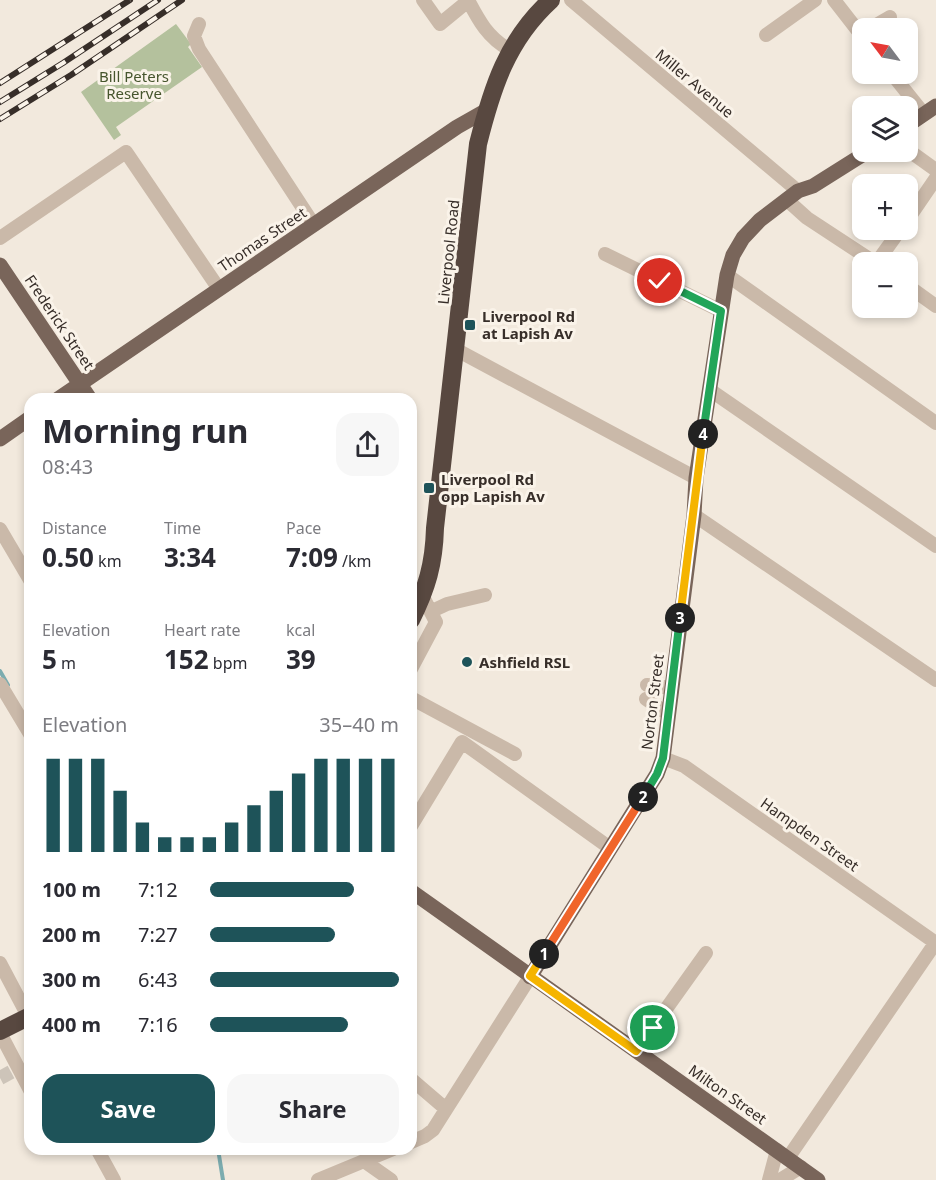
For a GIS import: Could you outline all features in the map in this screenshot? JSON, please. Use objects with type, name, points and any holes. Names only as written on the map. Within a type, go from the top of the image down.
[{"type":"highway","name":"Liverpool Road","points":[[417,596],[435,528],[477,150],[487,110],[510,50],[535,16],[551,0]]},
{"type":"highway","points":[[0,1032],[24,1019]]},
{"type":"main road","name":"Thomas Street","points":[[67,393],[457,127],[487,110]]},
{"type":"main road","name":"Norton Street","points":[[530,976],[657,774],[663,758],[694,515],[696,478],[721,311],[733,255],[743,238],[760,220],[792,196],[813,186],[852,161]]},
{"type":"main road","name":"Frederick Street","points":[[0,266],[86,393]]},
{"type":"main road","points":[[0,439],[24,422]]},
{"type":"main road","name":"Milton Street","points":[[417,895],[818,1180]]},
{"type":"street","points":[[423,0],[440,24],[468,0],[486,32],[510,50]]},
{"type":"street","name":"Miller Avenue","points":[[571,0],[792,196],[807,218],[860,252]]},
{"type":"street","points":[[766,35],[815,0]]},
{"type":"street","points":[[834,0],[852,20]]},
{"type":"street","points":[[199,24],[194,36],[199,49],[314,225]]},
{"type":"street","points":[[903,84],[930,110]]},
{"type":"street","points":[[0,238],[126,152],[219,289]]},
{"type":"street","points":[[918,157],[936,170]]},
{"type":"street","points":[[918,204],[936,178]]},
{"type":"street","points":[[883,252],[892,240]]},
{"type":"street","points":[[605,254],[721,311]]},
{"type":"street","points":[[727,275],[936,423]]},
{"type":"street","points":[[918,293],[936,306]]},
{"type":"street","points":[[455,349],[696,478]]},
{"type":"street","points":[[710,390],[936,546]]},
{"type":"street","points":[[694,515],[936,680]]},
{"type":"street","points":[[0,529],[24,570]]},
{"type":"street","points":[[417,655],[434,617],[447,604],[485,595]]},
{"type":"street","points":[[417,596],[434,617]]},
{"type":"street","points":[[0,684],[24,724]]},
{"type":"street","points":[[668,714],[646,692],[671,688]]},
{"type":"street","points":[[417,701],[514,754]]},
{"type":"street","points":[[417,816],[462,742],[610,848]]},
{"type":"street","name":"Hampden Street","points":[[663,758],[684,766],[936,943]]},
{"type":"street","points":[[768,1180],[789,1159],[936,943]]},
{"type":"street","points":[[636,1051],[706,953]]},
{"type":"street","points":[[0,963],[24,1007]]},
{"type":"street","name":"Norton Street","points":[[417,1139],[430,1134],[530,976]]},
{"type":"street","points":[[0,1032],[20,1069]]},
{"type":"street","points":[[417,1083],[446,1109]]},
{"type":"street","points":[[100,1155],[114,1180]]},
{"type":"street","points":[[318,1180],[378,1155]]},
{"type":"street","points":[[780,1180],[789,1159]]},
{"type":"street","points":[[364,1161],[391,1180]]},
{"type":"green space","name":"Bill Peters Reserve","points":[[176,24],[191,44],[188,47],[202,67],[116,127],[121,135],[114,140],[81,92]]},
{"type":"waterway","points":[[0,671],[8,685]]},
{"type":"waterway","points":[[219,1155],[223,1180]]},
{"type":"tunnel","points":[[0,1078],[11,1072]]},
{"type":"railway","points":[[0,83],[130,0]]},
{"type":"railway","points":[[0,102],[158,0]]},
{"type":"railway","points":[[0,119],[71,75],[182,0]]},
{"type":"place","name":"Liverpool Rd at Lapish Av","points":[[470,325]]},
{"type":"place","name":"Liverpool Rd opp Lapish Av","points":[[429,488]]},
{"type":"place","name":"Ashfield RSL","points":[[467,662]]},
{"type":"route","points":[[653,1028],[636,1051],[530,976],[657,774],[663,758],[694,515],[696,478],[721,311],[660,281]]}]
